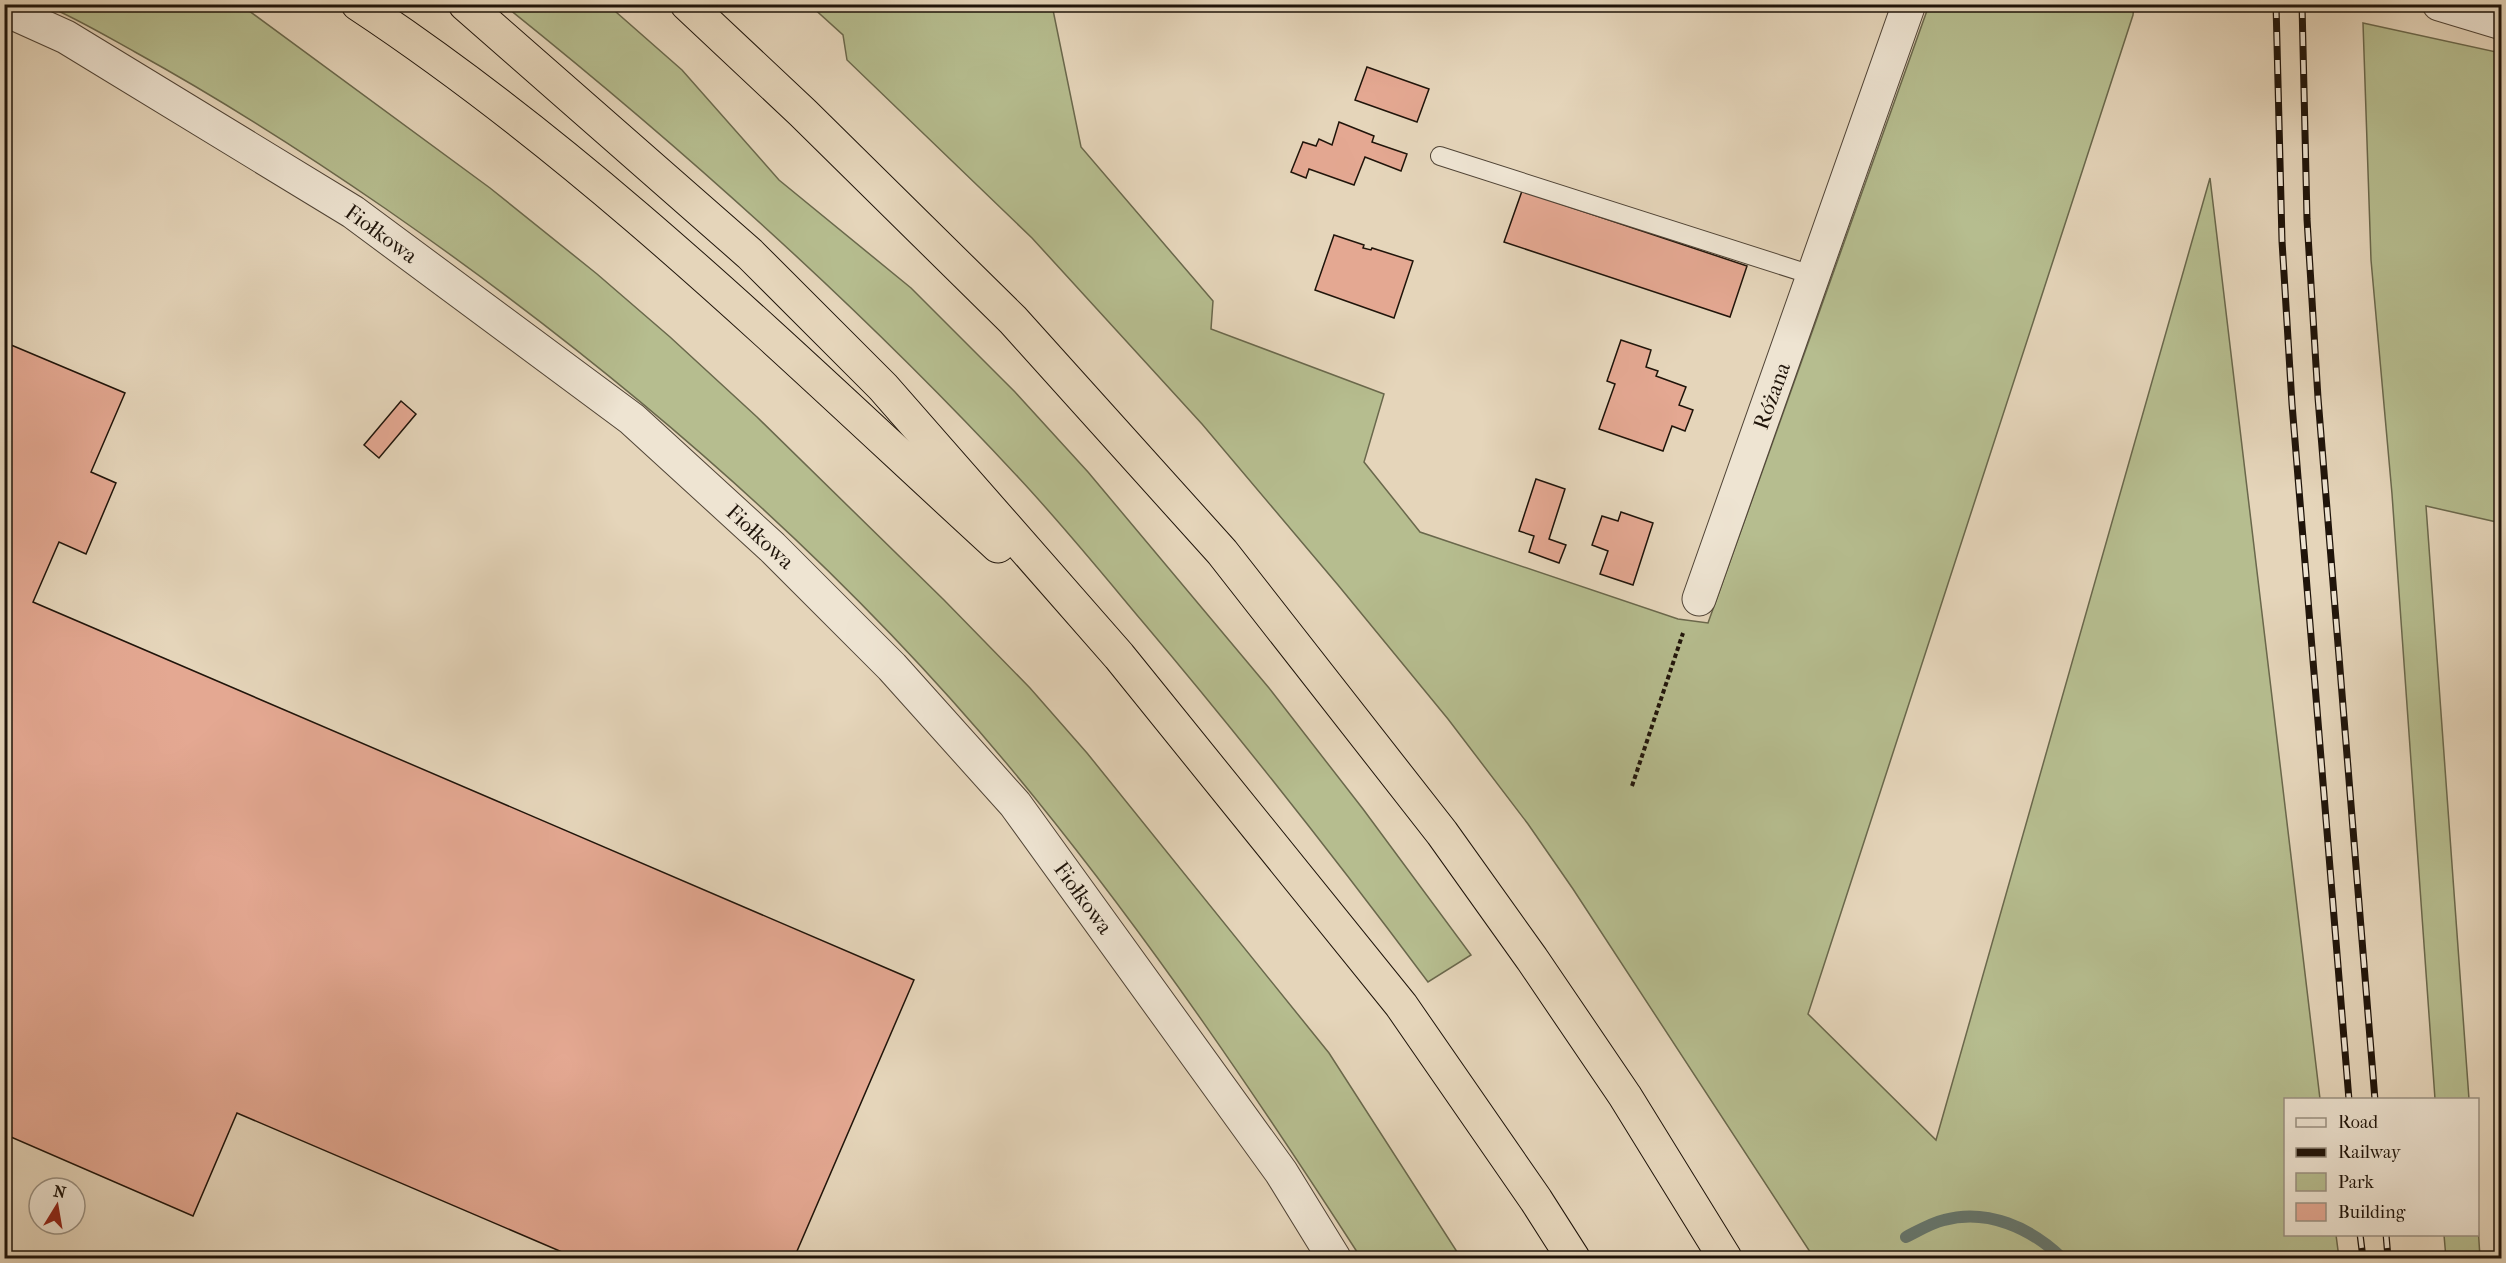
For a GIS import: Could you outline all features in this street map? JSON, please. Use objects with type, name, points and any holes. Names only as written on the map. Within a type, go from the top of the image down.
[{"type":"highway","points":[[358,4],[486,95],[708,280],[1119,656]]},
{"type":"highway","points":[[465,4],[750,254],[883,387],[1119,656],[1401,1005],[1536,1200],[1573,1258]]},
{"type":"highway","points":[[664,4],[803,113]]},
{"type":"highway","points":[[687,4],[803,113],[1013,320],[1222,552],[1442,833],[1625,1096],[1725,1258]]},
{"type":"street","name":"Różana","points":[[1699,599],[1815,276],[1909,4]]},
{"type":"street","points":[[2439,4],[2502,23]]},
{"type":"street","name":"Fiołkowa","points":[[4,9],[66,38],[353,212],[632,419],[772,547],[892,667],[1015,804],[1281,1172],[1334,1258]]},
{"type":"lane","points":[[1440,156],[1815,276]]},
{"type":"path","points":[[1632,786],[1680,642],[1699,599]]},
{"type":"green space","points":[[45,5],[241,5],[490,188],[597,274],[670,337],[757,417],[944,600],[1030,688],[1087,753],[1329,1053],[1461,1258],[1361,1258],[1284,1140],[1164,966],[1035,798],[965,715],[890,634],[813,556],[732,481],[563,339],[386,209],[294,147],[200,89],[91,27]]},
{"type":"green space","points":[[504,5],[608,5],[682,70],[779,180],[911,288],[1015,392],[1088,472],[1269,688],[1363,809],[1471,955],[1428,982],[1216,709],[1081,548],[1018,477],[896,352],[770,232],[705,173]]},
{"type":"green space","points":[[810,5],[1052,5],[1081,147],[1213,301],[1211,329],[1384,394],[1364,462],[1420,532],[1678,619],[1708,623],[1929,5],[2134,5],[2133,15],[1808,1014],[1936,1140],[2210,178],[2320,1098],[2284,1098],[2284,1236],[2336,1236],[2339,1258],[1814,1258],[1573,889],[1528,824],[1448,719],[1202,424],[1032,238],[847,60],[843,35]]},
{"type":"green space","points":[[2363,23],[2501,53],[2501,523],[2426,506],[2469,1098],[2435,1098],[2392,494],[2371,260]]},
{"type":"green space","points":[[2444,1236],[2479,1236],[2480,1258],[2446,1258]]},
{"type":"building","points":[[1367,67],[1429,89],[1417,122],[1355,100]]},
{"type":"building","points":[[1339,122],[1374,136],[1372,142],[1407,154],[1401,171],[1365,157],[1354,185],[1309,169],[1306,178],[1291,172],[1303,142],[1316,146],[1319,139],[1332,145]]},
{"type":"building","points":[[1522,191],[1747,266],[1730,317],[1504,242]]},
{"type":"building","points":[[1334,235],[1364,245],[1363,248],[1371,250],[1372,248],[1413,261],[1394,318],[1315,290]]},
{"type":"building","points":[[1621,340],[1651,350],[1646,367],[1658,371],[1656,376],[1686,387],[1679,405],[1693,410],[1685,431],[1672,426],[1663,451],[1599,429],[1615,384],[1607,381]]},
{"type":"building","points":[[4,342],[125,393],[91,472],[116,483],[86,554],[59,542],[33,602],[914,980],[794,1258],[576,1258],[237,1113],[193,1216],[4,1134]]},
{"type":"building","points":[[401,401],[416,414],[379,458],[364,445]]},
{"type":"building","points":[[1536,479],[1565,489],[1549,539],[1566,545],[1559,563],[1529,552],[1534,536],[1519,531]]},
{"type":"building","points":[[1621,512],[1653,523],[1633,585],[1600,574],[1608,551],[1592,545],[1602,516],[1618,521]]},
{"type":"waterway","points":[[1906,1237],[1939,1221],[1960,1217],[1992,1219],[2008,1223],[2037,1238],[2062,1258]]},
{"type":"railway","points":[[2276,4],[2282,241],[2292,404],[2349,1098]]},
{"type":"railway","points":[[2302,4],[2307,219],[2318,398],[2375,1098]]},
{"type":"railway","points":[[2360,1236],[2363,1258]]},
{"type":"railway","points":[[2386,1236],[2388,1258]]}]
